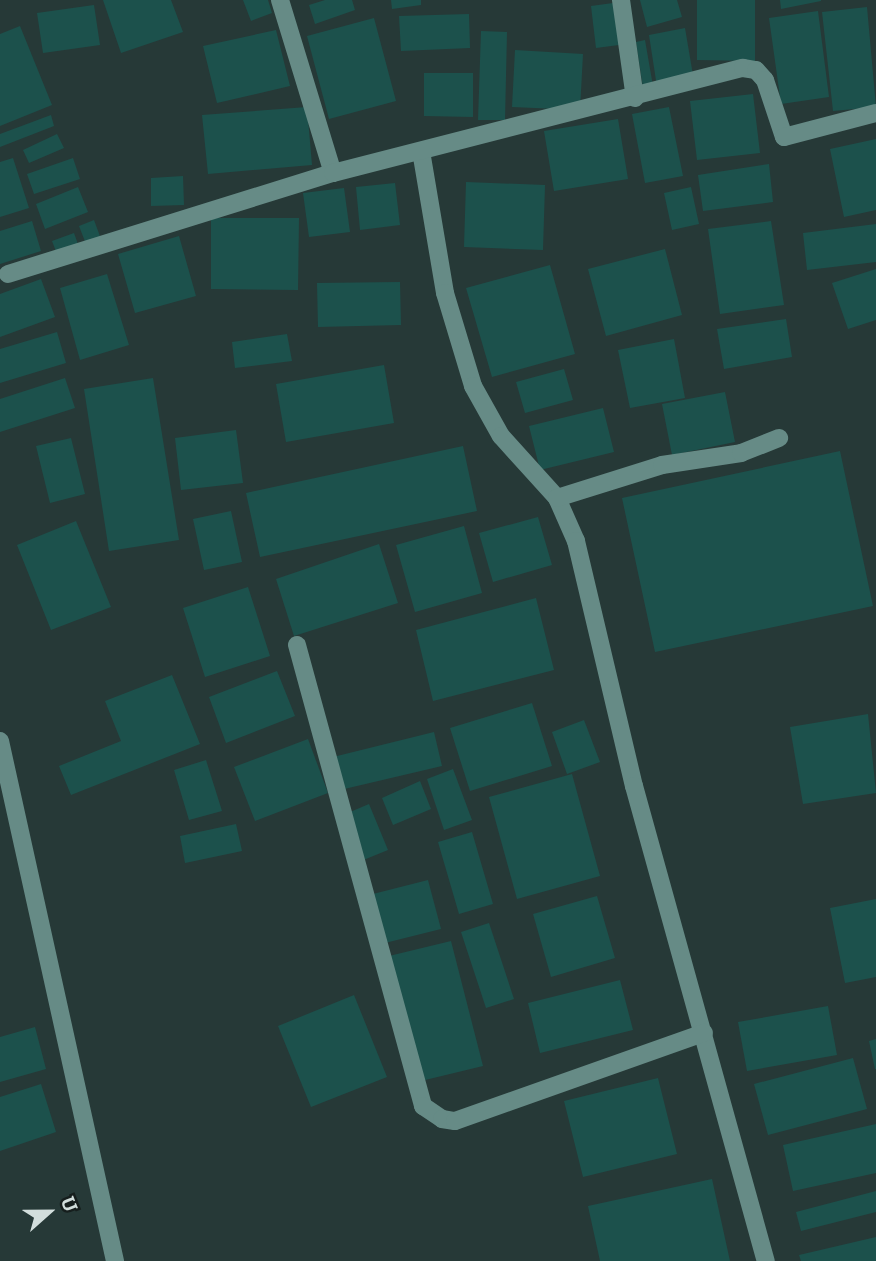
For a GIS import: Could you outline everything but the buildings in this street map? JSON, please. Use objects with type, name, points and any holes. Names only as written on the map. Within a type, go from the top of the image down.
[{"type":"street","points":[[280,0],[332,173]]},
{"type":"street","points":[[621,0],[635,98]]},
{"type":"street","points":[[8,274],[332,173],[635,98],[743,68],[756,70],[765,80],[785,137],[876,113]]},
{"type":"street","points":[[421,151],[445,293],[472,386],[501,436],[557,498],[576,541],[634,786],[766,1261]]},
{"type":"street","points":[[557,498],[662,465],[741,453],[779,438]]},
{"type":"street","points":[[297,645],[423,1106],[442,1119],[455,1121],[704,1033]]},
{"type":"street","points":[[0,741],[115,1261]]}]
